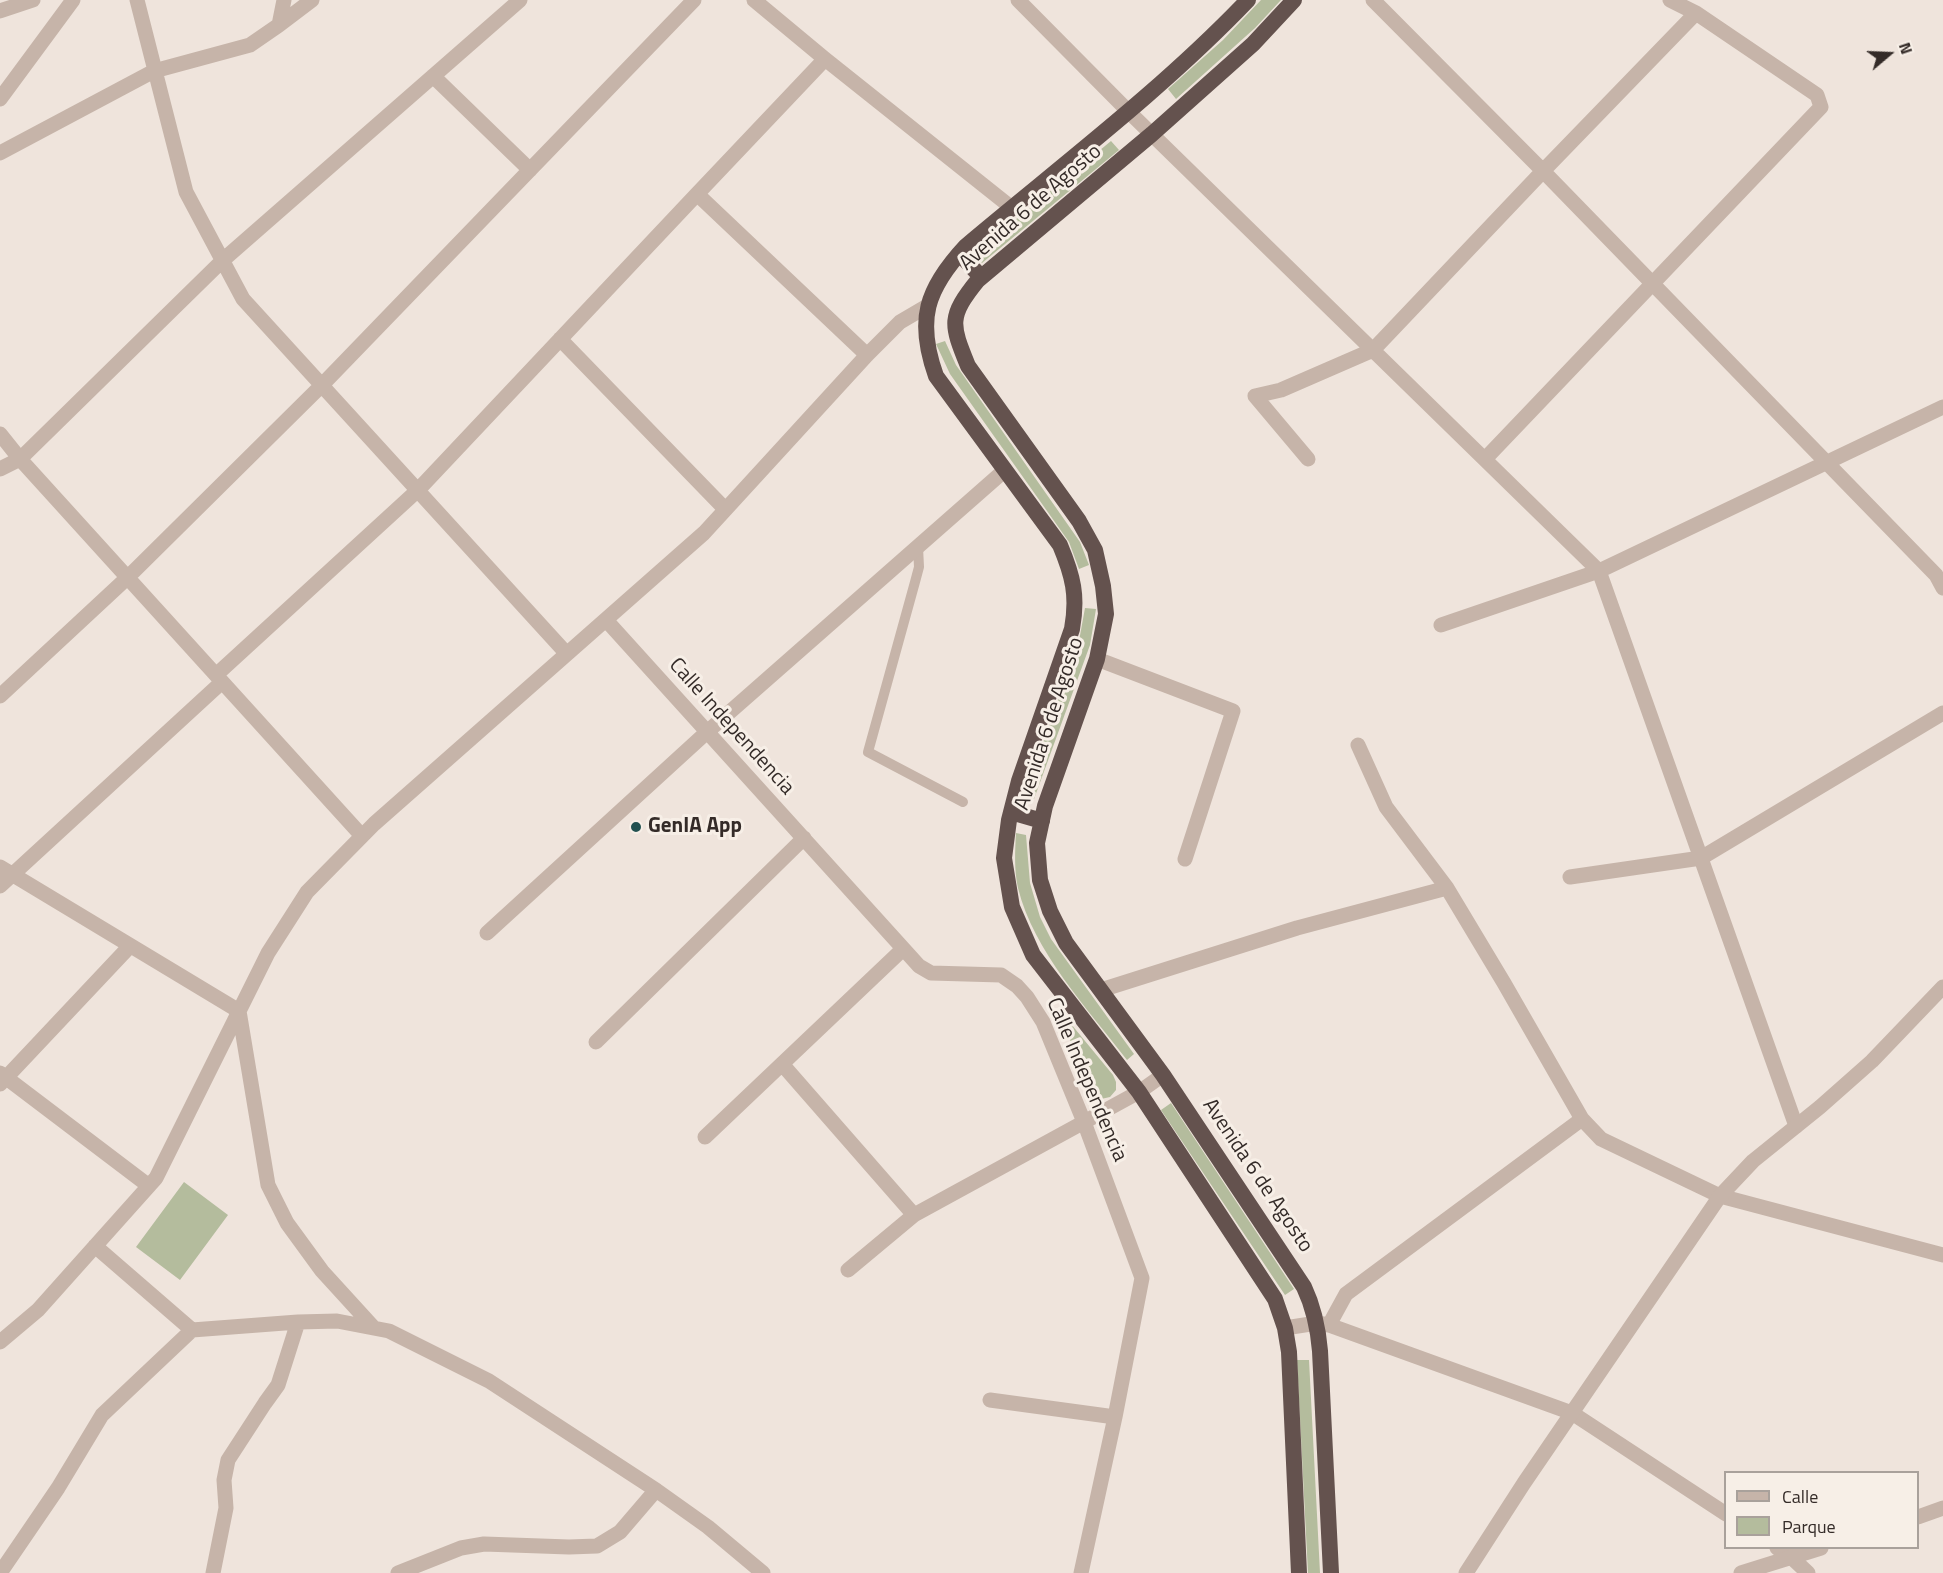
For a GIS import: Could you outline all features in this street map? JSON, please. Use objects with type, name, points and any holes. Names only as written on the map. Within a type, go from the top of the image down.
[{"type":"highway","name":"Avenida 6 de Agosto","points":[[1248,0],[1213,36],[951,263],[936,286],[929,305],[925,329],[928,352],[936,376],[1060,544],[1071,570],[1075,590],[1072,629],[1019,781],[1011,812],[1004,858],[1012,907],[1033,955],[1138,1092],[1275,1299],[1285,1328],[1289,1352],[1299,1573]]},
{"type":"highway","name":"Avenida 6 de Agosto","points":[[1294,0],[1253,44],[1152,134],[981,277],[961,301],[954,320],[968,366],[1079,521],[1095,550],[1103,586],[1106,614],[1097,659],[1045,806],[1037,843],[1040,880],[1050,911],[1066,944],[1163,1075],[1304,1287],[1323,1324],[1331,1573]]},
{"type":"highway","points":[[960,254],[981,277]]},
{"type":"highway","points":[[929,305],[956,331]]},
{"type":"highway","points":[[1075,590],[1103,586]]},
{"type":"highway","points":[[1011,812],[1042,821]]},
{"type":"street","points":[[0,12],[33,0]]},
{"type":"street","points":[[0,99],[72,0]]},
{"type":"street","points":[[136,0],[186,192],[243,298],[567,654]]},
{"type":"street","points":[[279,25],[284,0]]},
{"type":"street","points":[[0,153],[154,71],[250,45],[312,0]]},
{"type":"street","points":[[0,469],[20,459],[223,260],[520,0]]},
{"type":"street","points":[[0,696],[128,578],[322,385],[694,0]]},
{"type":"street","points":[[754,0],[1012,208]]},
{"type":"street","points":[[1018,0],[1128,111],[1599,571],[1796,1126]]},
{"type":"street","points":[[1373,0],[1827,462],[1936,575],[1943,588]]},
{"type":"street","points":[[1485,459],[1654,285],[1821,107],[1817,95],[1696,13],[1670,0]]},
{"type":"street","points":[[1308,459],[1255,396],[1281,390],[1373,350],[1696,13]]},
{"type":"street","points":[[0,886],[6,870],[219,679],[418,490],[825,58]]},
{"type":"street","points":[[433,76],[530,170]]},
{"type":"street","points":[[697,194],[867,355]]},
{"type":"street","points":[[0,1342],[38,1310],[156,1178],[268,952],[307,892],[362,836],[704,533],[867,355],[900,322],[929,305]]},
{"type":"street","points":[[560,339],[725,509]]},
{"type":"street","points":[[1441,625],[1599,571],[1943,407]]},
{"type":"street","points":[[0,434],[20,459],[362,836]]},
{"type":"street","points":[[488,933],[707,732],[1005,470]]},
{"type":"street","name":"Calle Independencia","points":[[606,620],[919,966],[931,973],[1001,975],[1017,986],[1027,997],[1043,1022],[1084,1122],[1142,1278],[1081,1573]]},
{"type":"street","points":[[1097,659],[1233,711],[1185,859]]},
{"type":"street","points":[[1570,877],[1701,858],[1943,713]]},
{"type":"street","points":[[1358,745],[1386,807],[1447,888],[1582,1119],[1601,1139],[1720,1196],[1943,1255]]},
{"type":"street","points":[[596,1042],[804,838]]},
{"type":"street","points":[[6,870],[239,1011],[268,1185],[287,1223],[322,1271],[374,1328]]},
{"type":"street","points":[[1101,990],[1297,928],[1447,888]]},
{"type":"street","points":[[130,946],[2,1078],[149,1186]]},
{"type":"street","points":[[705,1137],[903,948]]},
{"type":"street","points":[[1466,1573],[1720,1196],[1753,1161],[1872,1061],[1943,987]]},
{"type":"street","points":[[782,1064],[914,1215]]},
{"type":"street","points":[[848,1270],[914,1215],[1138,1092],[1163,1075]]},
{"type":"street","points":[[1323,1324],[1346,1294],[1582,1119]]},
{"type":"street","points":[[95,1246],[192,1330]]},
{"type":"street","points":[[0,1573],[58,1488],[102,1415],[192,1330],[337,1321],[389,1331],[489,1380],[656,1490],[708,1527],[764,1573]]},
{"type":"street","points":[[213,1573],[226,1508],[224,1480],[228,1460],[278,1385],[298,1322]]},
{"type":"street","points":[[1285,1328],[1323,1324],[1572,1413],[1724,1513]]},
{"type":"street","points":[[990,1400],[1115,1417]]},
{"type":"street","points":[[398,1573],[461,1548],[484,1544],[597,1546],[620,1532],[656,1490]]},
{"type":"street","points":[[1919,1516],[1943,1508]]},
{"type":"street","points":[[1779,1549],[1808,1573]]},
{"type":"street","points":[[1741,1573],[1818,1549]]},
{"type":"lane","points":[[918,547],[919,567],[868,753],[963,802]]},
{"type":"green space","points":[[1261,0],[1281,0],[1255,28],[1176,99],[1168,89],[1223,40]]},
{"type":"green space","points":[[1111,141],[1119,150],[982,263],[974,254]]},
{"type":"green space","points":[[945,341],[956,365],[1080,542],[1089,565],[1079,569],[1069,542],[950,374],[936,344]]},
{"type":"green space","points":[[1085,608],[1096,609],[1090,645],[1034,799],[1024,797],[1079,641]]},
{"type":"green space","points":[[1016,833],[1026,835],[1030,883],[1040,917],[1051,939],[1134,1054],[1127,1060],[1079,1000],[1036,935],[1018,888],[1015,867]]},
{"type":"green space","points":[[1058,1013],[1071,1024],[1113,1075],[1116,1090],[1110,1097],[1101,1099],[1094,1094]]},
{"type":"green space","points":[[1171,1103],[1294,1289],[1285,1295],[1161,1110]]},
{"type":"green space","points":[[184,1182],[228,1215],[180,1280],[136,1247]]},
{"type":"green space","points":[[1297,1360],[1309,1360],[1320,1573],[1308,1573]]},
{"type":"place","name":"GenIA App","points":[[636,827]]}]
